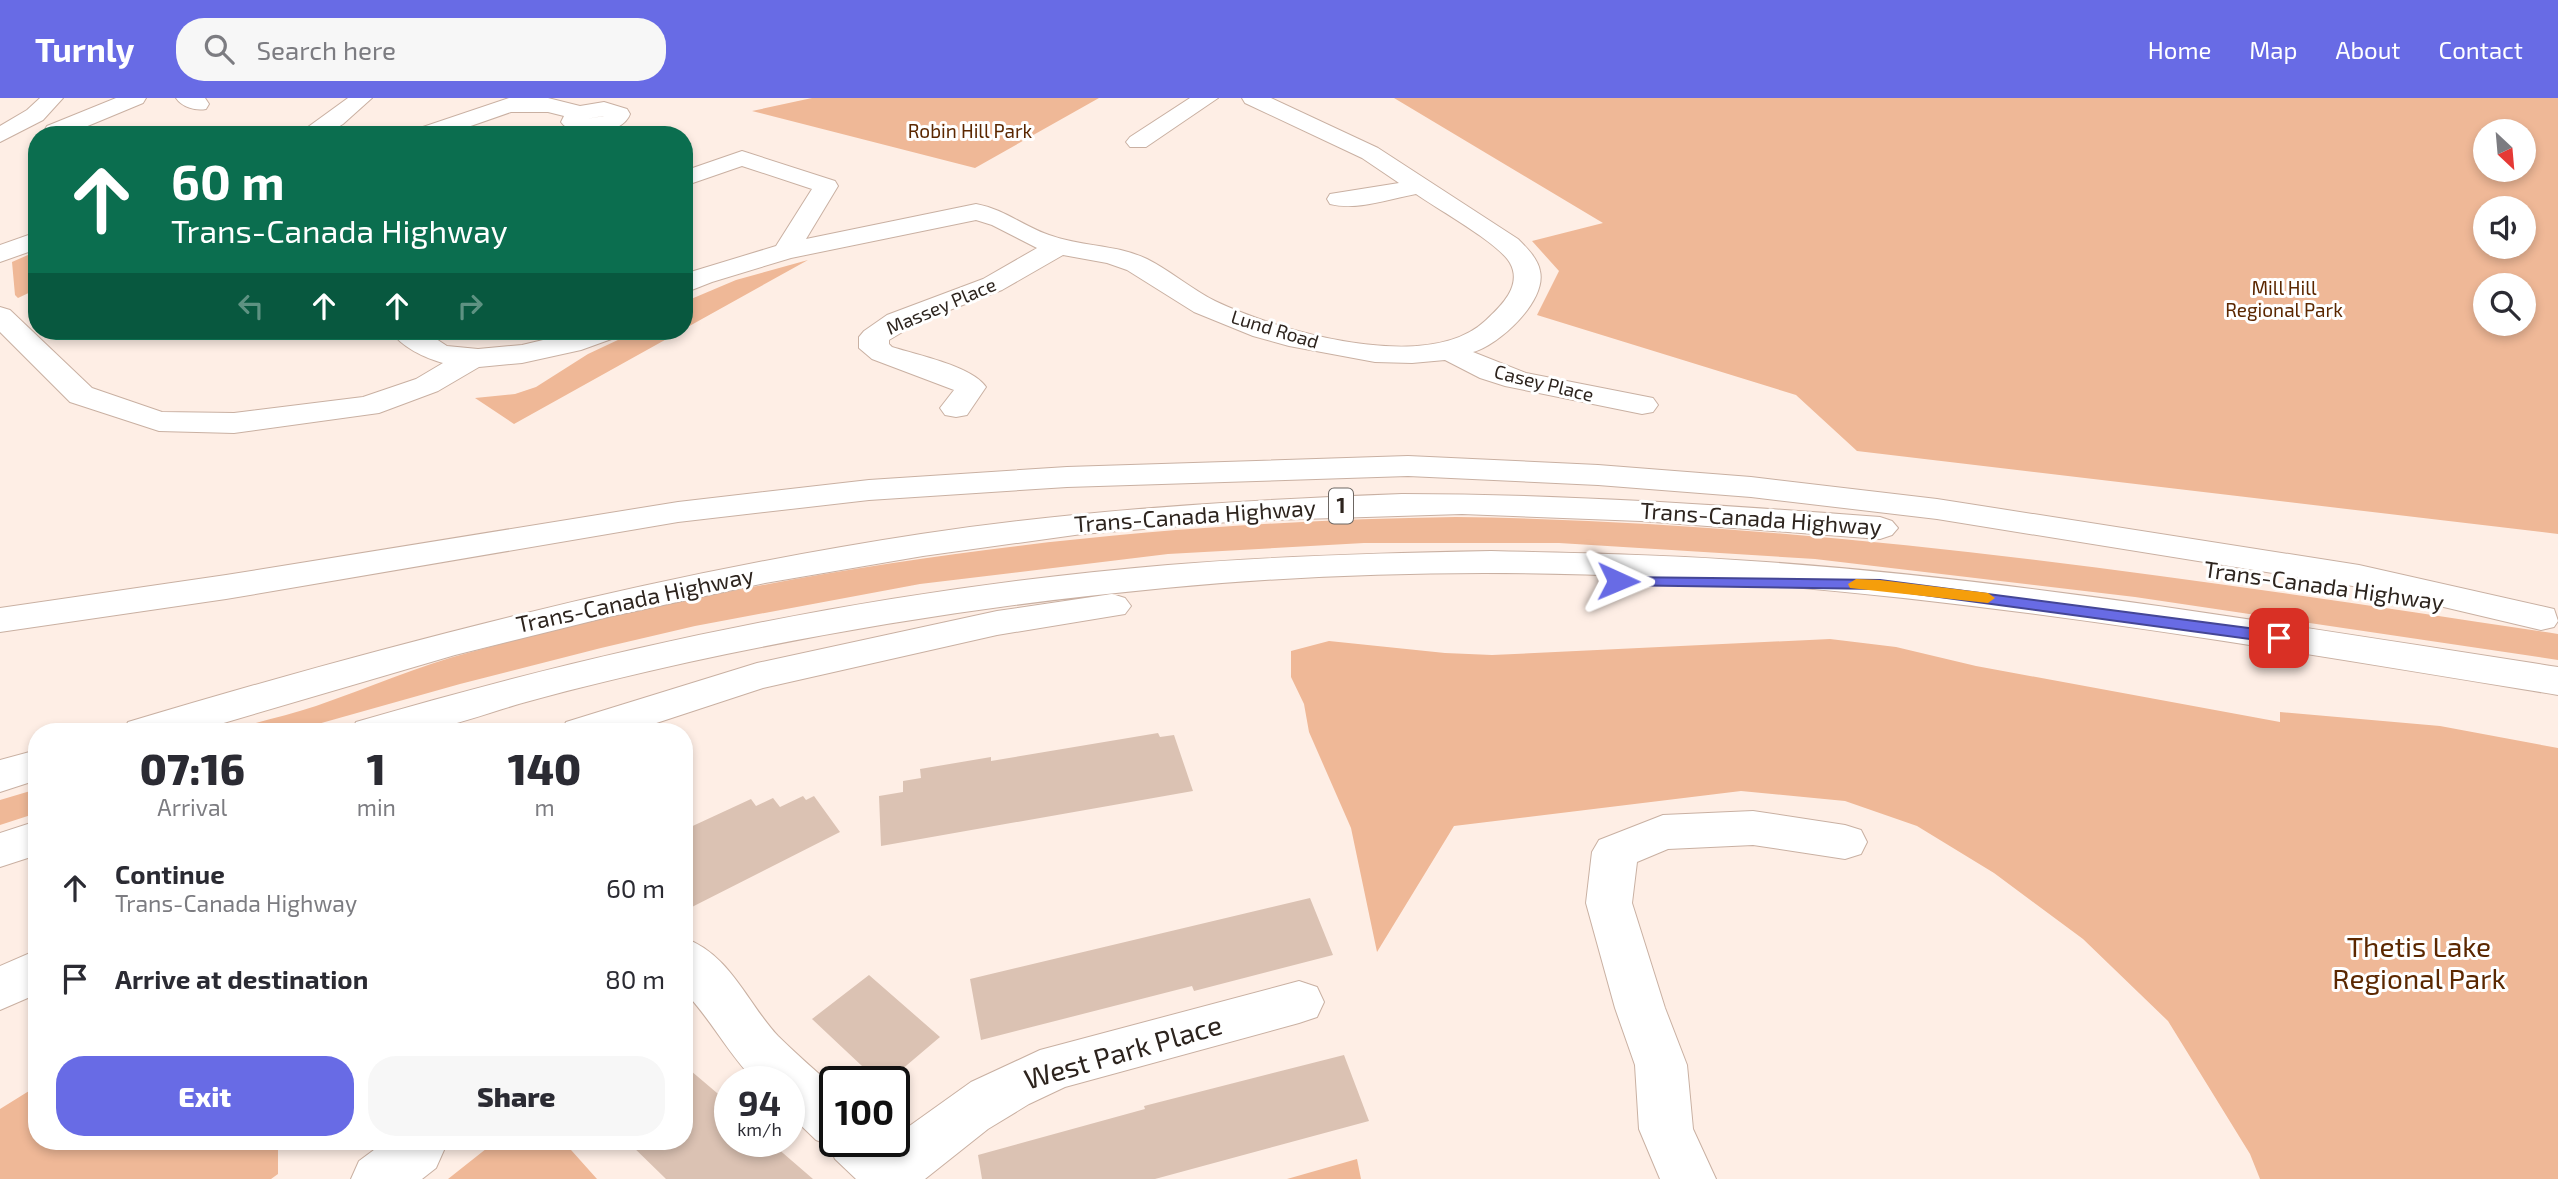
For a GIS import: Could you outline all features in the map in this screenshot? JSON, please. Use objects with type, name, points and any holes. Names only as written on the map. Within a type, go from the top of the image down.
[{"type":"main road","points":[[5,132],[34,115],[52,98]]},
{"type":"main road","points":[[74,126],[135,98]]},
{"type":"main road","points":[[323,126],[361,98]]},
{"type":"main road","points":[[1138,142],[1207,98]]},
{"type":"main road","name":"Lund Road","points":[[693,280],[786,251],[976,212],[998,216],[1027,235],[1058,246],[1112,256],[1135,264],[1204,306],[1285,335],[1364,352],[1402,355],[1449,350],[1473,343],[1489,333],[1527,289],[1529,276],[1519,254],[1509,245],[1354,144],[1253,98]]},
{"type":"main road","points":[[447,126],[517,104],[548,104],[580,113]]},
{"type":"main road","points":[[5,132],[28,132]]},
{"type":"main road","points":[[693,176],[742,158],[826,186],[786,251]]},
{"type":"main road","points":[[1339,199],[1420,186]]},
{"type":"main road","points":[[0,254],[28,243]]},
{"type":"main road","name":"Massey Place","points":[[956,408],[971,387],[956,377],[882,353],[874,348],[874,337],[892,325],[999,282],[1058,246]]},
{"type":"main road","points":[[0,316],[81,395],[159,421],[234,423],[368,405],[427,385],[474,357]]},
{"type":"main road","points":[[419,340],[439,353],[474,357],[554,349],[580,340]]},
{"type":"main road","name":"Casey Place","points":[[1449,350],[1460,358],[1522,381],[1642,405]]},
{"type":"main road","points":[[0,620],[226,587],[678,512],[869,490],[1067,477],[1408,466],[1598,475],[1751,487],[1937,509],[2359,576],[2550,619]]},
{"type":"main road","name":"Trans-Canada Highway","points":[[173,723],[345,671],[499,630],[637,597],[772,570],[920,544],[1044,528],[1167,516],[1296,508],[1526,505],[1671,510],[1889,528],[2284,579],[2550,619]]},
{"type":"main road","points":[[403,723],[549,682],[764,633],[974,597],[1111,580],[1238,569],[1388,562],[1651,566],[1880,584],[2180,622],[2558,681]]},
{"type":"main road","points":[[609,723],[757,676],[997,623],[1105,607],[1370,583],[1539,580],[1880,584]]},
{"type":"main road","points":[[0,636],[226,587]]},
{"type":"main road","points":[[0,776],[28,768]]},
{"type":"main road","points":[[1688,1179],[1666,1129],[1661,1065],[1640,1008],[1609,903],[1615,852],[1663,832],[1753,828],[1845,842]]},
{"type":"main road","points":[[0,850],[28,841]]},
{"type":"main road","points":[[693,967],[719,994],[758,1051],[819,1108]]},
{"type":"main road","points":[[0,989],[28,975]]},
{"type":"main road","name":"West Park Place","points":[[880,1165],[991,1096],[1027,1077],[1058,1066],[1299,1002]]},
{"type":"green space","name":"Robin Hill Park","points":[[812,98],[1099,98],[975,168],[752,111]]},
{"type":"green space","name":"Mill Hill Regional Park","points":[[1394,98],[2558,98],[2558,534],[1857,451],[1796,395],[1537,315],[1559,271],[1532,241],[1603,223]]},
{"type":"green space","points":[[28,255],[28,293],[18,298],[15,295],[12,262]]},
{"type":"green space","points":[[808,260],[693,324],[693,298],[736,280]]},
{"type":"green space","points":[[618,340],[665,340],[514,424],[475,398],[515,394],[536,387],[588,354]]},
{"type":"green space","points":[[1456,517],[1595,521],[1871,542],[2008,557],[2283,593],[2558,634],[2558,660],[2135,597],[1815,559],[1559,543],[1364,543],[1168,554],[920,584],[695,626],[460,684],[321,723],[256,723],[316,706],[412,670],[471,652],[714,594],[959,553],[1207,528]]},
{"type":"green space","name":"Thetis Lake Regional Park","points":[[1830,639],[1896,647],[1976,666],[2280,722],[2280,712],[2440,726],[2558,748],[2558,1179],[2260,1179],[2250,1154],[2168,1021],[2083,939],[1994,873],[1917,826],[1845,801],[1741,791],[1454,826],[1377,952],[1351,828],[1309,732],[1304,704],[1291,677],[1291,651],[1329,641],[1492,655]]},
{"type":"green space","points":[[28,792],[28,816],[0,825],[0,800]]},
{"type":"green space","points":[[28,1092],[28,1150],[278,1150],[278,1174],[271,1179],[0,1179],[0,1109]]},
{"type":"green space","points":[[485,1150],[571,1150],[597,1179],[448,1179]]},
{"type":"green space","points":[[1357,1159],[1361,1179],[1287,1179]]},
{"type":"building","points":[[1158,733],[1160,737],[1174,735],[1193,791],[881,846],[879,796],[903,792],[903,781],[921,778],[920,769],[991,757],[991,761]]},
{"type":"building","points":[[803,796],[806,800],[814,796],[840,832],[693,906],[693,826],[751,799],[756,806],[773,798],[780,807]]},
{"type":"building","points":[[1310,898],[1333,955],[1194,991],[1192,986],[981,1040],[970,979]]},
{"type":"building","points":[[869,975],[940,1037],[906,1066],[862,1066],[812,1019]]},
{"type":"building","points":[[1344,1055],[1369,1121],[1155,1179],[982,1179],[978,1155],[1145,1109],[1144,1106]]},
{"type":"building","points":[[693,1073],[714,1090],[714,1157],[788,1157],[813,1179],[666,1179],[636,1150],[693,1150]]},
{"type":"slow traffic","points":[[1856,584],[1880,584],[1988,598]]},
{"type":"route","points":[[1618,581],[1880,584],[2180,622],[2279,638]]}]
